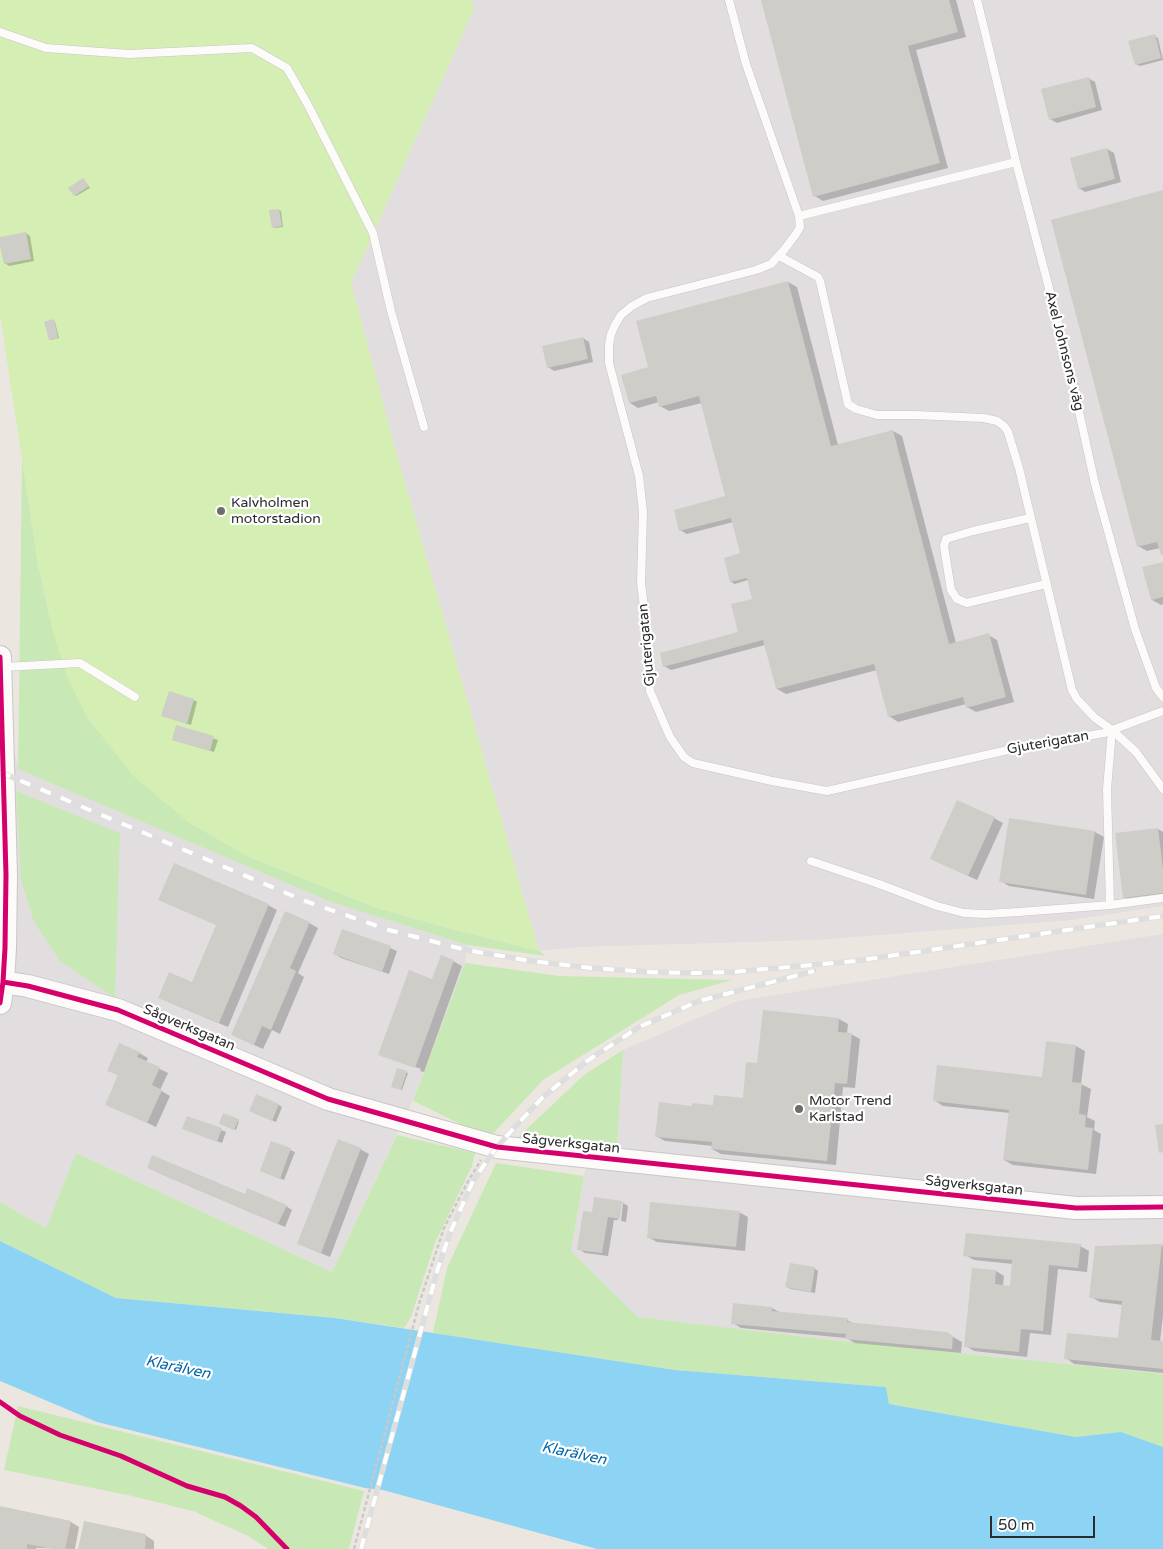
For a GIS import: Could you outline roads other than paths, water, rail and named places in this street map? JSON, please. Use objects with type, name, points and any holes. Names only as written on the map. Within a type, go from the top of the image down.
[{"type":"street","points":[[1,662],[6,866],[2,992]]},
{"type":"street","name":"Sågverksgatan","points":[[2,992],[28,986],[118,1010],[328,1099],[489,1146],[1076,1208],[1163,1207]]},
{"type":"lane","points":[[729,0],[746,64],[799,216],[1016,162]]},
{"type":"lane","name":"Axel Johnsons väg","points":[[977,0],[1016,162],[1067,357],[1094,484],[1135,629],[1156,688],[1163,697]]},
{"type":"lane","points":[[0,32],[46,48],[129,54],[252,48],[287,68],[308,105],[373,233],[424,427]]},
{"type":"lane","name":"Gjuterigatan","points":[[799,216],[800,227],[796,234],[771,264],[756,270],[647,298],[632,306],[621,315],[611,334],[609,363],[639,476],[643,512],[641,583],[646,623],[650,691],[670,737],[684,757],[693,763],[827,791],[1008,750],[1104,732],[1163,711]]},
{"type":"lane","points":[[779,256],[818,277],[820,281],[848,404],[856,409],[877,415],[984,418],[996,421],[1004,426],[1008,432],[1016,459],[1072,690],[1086,710],[1136,752],[1163,789]]},
{"type":"lane","points":[[1030,518],[946,539],[944,546],[952,590],[957,599],[967,602],[1046,584]]},
{"type":"lane","points":[[1,662],[80,662],[135,697]]},
{"type":"lane","points":[[1110,905],[1108,789],[1112,730]]},
{"type":"lane","points":[[811,861],[937,906],[964,913],[1011,913],[1110,905],[1163,898]]},
{"type":"water","name":"Klarälven","points":[[0,1241],[116,1298],[335,1318],[675,1370],[886,1387],[889,1404],[1076,1437],[1121,1432],[1163,1447],[1163,1549],[597,1549],[383,1490],[365,1488],[97,1422],[0,1381]]},
{"type":"railway","points":[[0,772],[305,901],[389,930],[466,950],[531,961],[650,972],[733,972],[855,961],[1163,916]]},
{"type":"railway","points":[[361,1549],[438,1268],[450,1233],[473,1181],[497,1147],[543,1097],[587,1061],[639,1027],[699,1001],[814,971]]},
{"type":"place","name":"Kalvholmen motorstadion","points":[[221,511]]},
{"type":"place","name":"Motor Trend Karlstad","points":[[799,1109]]}]
